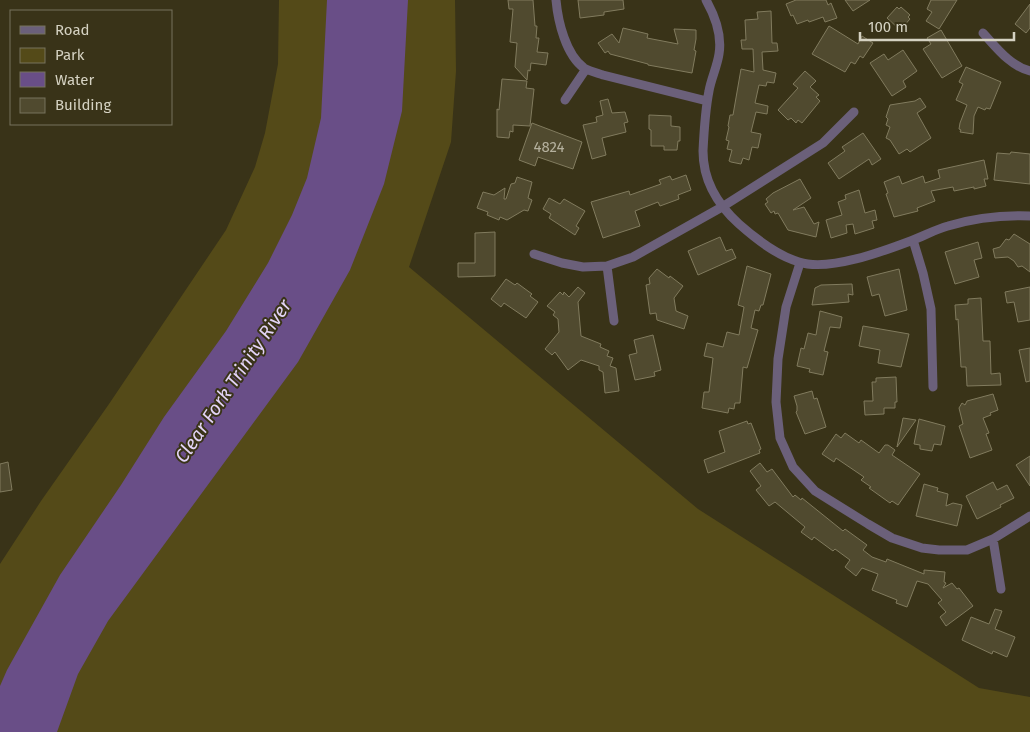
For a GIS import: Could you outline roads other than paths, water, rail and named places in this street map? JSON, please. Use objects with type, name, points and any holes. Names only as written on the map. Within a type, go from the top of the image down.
[{"type":"street","points":[[556,0],[568,48],[577,62],[586,69],[602,75],[707,101]]},
{"type":"street","points":[[708,0],[719,34],[719,54],[707,101],[704,132],[706,175],[722,207],[756,238],[800,263],[825,265],[860,258],[913,240],[946,226],[981,218],[1030,216]]},
{"type":"street","points":[[983,32],[1004,55],[1022,69],[1030,71]]},
{"type":"street","points":[[564,100],[586,69]]},
{"type":"street","points":[[534,254],[562,263],[583,267],[607,266],[634,257],[722,207],[823,143],[854,112]]},
{"type":"street","points":[[913,240],[924,273],[931,309],[933,387]]},
{"type":"street","points":[[800,263],[786,307],[778,359],[776,402],[780,438],[793,468],[815,491],[876,529],[907,544],[939,550],[967,550],[993,540],[1030,516]]},
{"type":"street","points":[[607,266],[614,321]]},
{"type":"street","points":[[993,540],[1001,589]]},
{"type":"water","name":"Clear Fork Trinity River","points":[[327,0],[408,0],[402,111],[384,184],[350,270],[298,362],[108,621],[78,674],[57,732],[0,732],[0,686],[60,575],[164,417],[226,331],[268,263],[292,215],[307,178],[321,118]]}]
